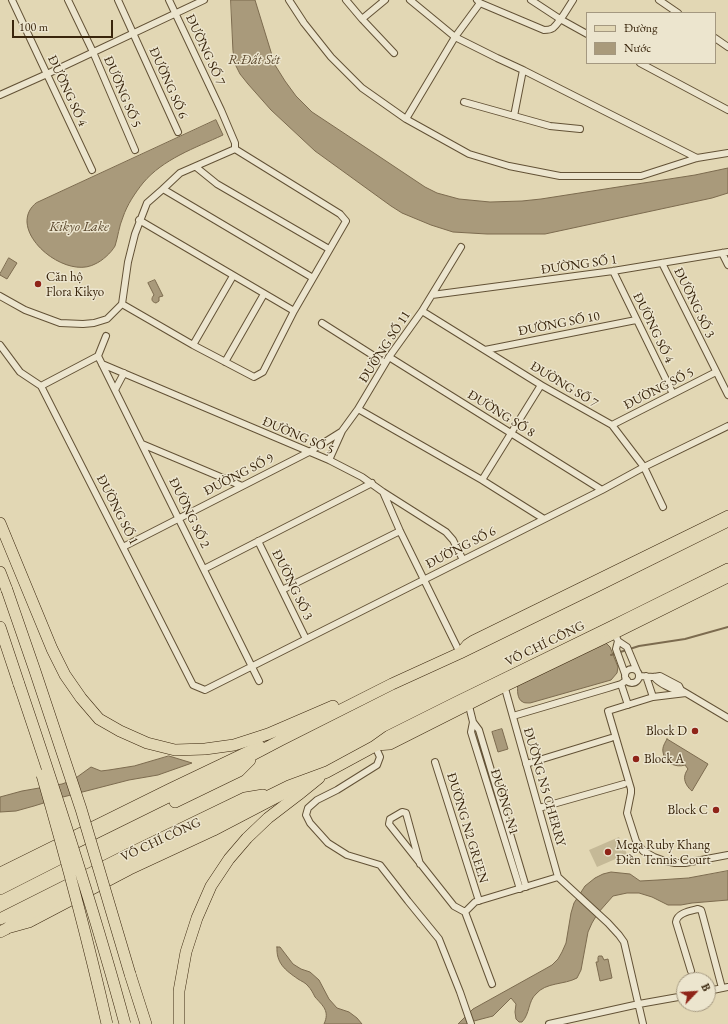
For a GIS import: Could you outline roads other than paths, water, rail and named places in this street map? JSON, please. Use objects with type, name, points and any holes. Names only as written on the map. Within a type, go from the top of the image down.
[{"type":"highway","name":"VÕ CHÍ CÔNG","points":[[0,880],[392,684],[460,653],[728,521]]},
{"type":"highway","points":[[0,523],[52,649],[65,675],[81,698],[99,718],[120,731],[147,743],[175,750],[205,749],[234,745],[268,734],[447,659]]},
{"type":"highway","name":"VÕ CHÍ CÔNG","points":[[3,931],[23,917],[289,786],[326,772],[375,746],[389,736],[468,702],[504,683],[615,635],[633,616],[728,569]]},
{"type":"highway","points":[[0,572],[81,809],[145,1024]]},
{"type":"highway","points":[[0,627],[65,821],[125,1024]]},
{"type":"highway","points":[[19,684],[71,876],[98,983],[106,1024]]},
{"type":"highway","name":"VÕ CHÍ CÔNG","points":[[0,889],[239,771],[256,753]]},
{"type":"highway","points":[[179,1024],[179,991],[186,952],[197,918],[210,886],[229,859],[247,838],[268,818],[326,772]]},
{"type":"highway","name":"VÕ CHÍ CÔNG","points":[[0,919],[135,850],[245,798],[273,794]]},
{"type":"main road","name":"VÕ CHÍ CÔNG","points":[[460,653],[467,644],[473,640],[728,514]]},
{"type":"main road","name":"VÕ CHÍ CÔNG","points":[[615,635],[728,578]]},
{"type":"main road","name":"VÕ CHÍ CÔNG","points":[[0,872],[261,745],[281,740]]},
{"type":"main road","name":"VÕ CHÍ CÔNG","points":[[3,931],[29,923],[130,870],[214,831],[326,772]]},
{"type":"street","name":"ĐƯỜNG SỐ 4","points":[[12,0],[92,170]]},
{"type":"street","name":"ĐƯỜNG SỐ 5","points":[[68,0],[93,52],[135,150]]},
{"type":"street","name":"ĐƯỜNG SỐ 6","points":[[118,0],[178,132]]},
{"type":"street","name":"ĐƯỜNG SỐ 7","points":[[169,0],[221,110],[235,143],[235,150]]},
{"type":"street","points":[[0,94],[47,74],[204,0]]},
{"type":"street","points":[[289,0],[304,23],[331,57],[362,88],[406,119],[469,154],[509,166],[560,176],[641,176],[697,158],[728,153]]},
{"type":"street","points":[[346,0],[394,53]]},
{"type":"street","points":[[362,19],[385,0]]},
{"type":"street","points":[[410,0],[455,37],[697,158]]},
{"type":"street","points":[[531,0],[560,20],[586,33]]},
{"type":"street","points":[[406,119],[455,37],[479,2],[544,30],[548,30],[552,29],[560,20],[573,0]]},
{"type":"street","points":[[659,0],[677,12]]},
{"type":"street","points":[[716,39],[728,47]]},
{"type":"street","points":[[642,64],[728,110]]},
{"type":"street","points":[[514,116],[523,70]]},
{"type":"street","points":[[464,102],[550,126],[580,129]]},
{"type":"street","points":[[0,296],[25,310],[60,323],[83,324],[94,323],[107,319],[122,304],[134,234],[146,203],[180,173],[235,150],[340,214],[346,221],[294,311],[263,372],[254,377],[122,304]]},
{"type":"street","points":[[196,167],[217,184],[329,249]]},
{"type":"street","points":[[163,189],[313,278]]},
{"type":"street","points":[[139,220],[294,311]]},
{"type":"street","name":"ĐƯỜNG SỐ 11","points":[[329,460],[342,431],[358,409],[387,360],[422,311],[461,247]]},
{"type":"street","points":[[725,253],[728,265]]},
{"type":"street","name":"ĐƯỜNG SỐ 1","points":[[432,295],[613,272],[725,253]]},
{"type":"street","name":"ĐƯỜNG SỐ 3","points":[[662,263],[728,395]]},
{"type":"street","name":"ĐƯỜNG SỐ 4","points":[[613,272],[673,394]]},
{"type":"street","points":[[194,345],[234,276]]},
{"type":"street","points":[[225,362],[264,294]]},
{"type":"street","name":"ĐƯỜNG SỐ 7","points":[[422,311],[541,385],[612,425],[644,467],[663,507]]},
{"type":"street","name":"ĐƯỜNG SỐ 10","points":[[485,350],[636,320]]},
{"type":"street","name":"ĐƯỜNG SỐ 8","points":[[322,324],[387,360],[511,433],[602,490]]},
{"type":"street","points":[[41,386],[98,356],[106,336]]},
{"type":"street","name":"ĐƯỜNG SỐ 1","points":[[0,345],[20,372],[41,386],[193,685],[205,690]]},
{"type":"street","name":"ĐƯỜNG SỐ 2","points":[[98,356],[259,681]]},
{"type":"street","name":"ĐƯỜNG SỐ 5","points":[[102,364],[329,460],[362,477],[446,532],[453,540],[462,560]]},
{"type":"street","name":"ĐƯỜNG SỐ 5","points":[[612,425],[716,372]]},
{"type":"street","points":[[115,390],[124,373]]},
{"type":"street","points":[[482,480],[541,385]]},
{"type":"street","points":[[358,409],[482,480],[544,519]]},
{"type":"street","name":"ĐƯỜNG SỐ 6","points":[[205,690],[602,490],[644,467],[728,426]]},
{"type":"street","name":"ĐƯỜNG SỐ 9","points":[[124,547],[309,452],[342,431]]},
{"type":"street","points":[[142,444],[242,486]]},
{"type":"street","points":[[204,569],[372,484]]},
{"type":"street","points":[[383,492],[400,531],[460,653]]},
{"type":"street","points":[[282,590],[400,531]]},
{"type":"street","name":"ĐƯỜNG SỐ 3","points":[[258,541],[306,639]]},
{"type":"street","points":[[615,635],[627,647],[638,674],[638,680],[634,683],[630,683],[624,679]]},
{"type":"street","points":[[615,635],[616,649],[621,664],[628,705]]},
{"type":"street","points":[[513,716],[624,679],[628,670],[633,669],[638,674],[654,677],[657,681],[683,692],[728,718]]},
{"type":"street","points":[[646,676],[653,697]]},
{"type":"street","name":"ĐƯỜNG N5 CHERRY","points":[[504,683],[558,877]]},
{"type":"street","points":[[683,692],[653,697],[608,711],[631,789],[627,813],[633,835],[643,851],[665,861],[685,863],[728,855]]},
{"type":"street","name":"ĐƯỜNG N1","points":[[468,702],[473,722],[479,730],[526,887]]},
{"type":"street","name":"ĐƯỜNG N1","points":[[473,722],[471,732],[520,888]]},
{"type":"street","points":[[526,764],[611,738]]},
{"type":"street","points":[[375,746],[380,757],[377,765],[337,790],[317,800],[308,808],[306,815],[310,823],[328,843],[348,855],[380,865],[439,939],[471,1024]]},
{"type":"street","name":"ĐƯỜNG N2 GREEN","points":[[435,762],[479,901]]},
{"type":"street","points":[[539,808],[624,784]]},
{"type":"street","points":[[496,813],[503,811]]},
{"type":"street","points":[[420,864],[406,813],[402,812],[390,819],[389,824],[420,864],[454,906],[465,912],[492,984]]},
{"type":"street","points":[[465,912],[475,902],[558,877],[598,914],[624,942],[643,1024]]},
{"type":"street","points":[[691,971],[676,919],[687,912],[698,909],[701,910],[725,988]]},
{"type":"street","points":[[548,1024],[638,1004],[676,997]]},
{"type":"water","name":"R.Đất Sét","points":[[231,0],[255,0],[275,65],[296,96],[312,112],[425,187],[437,193],[459,199],[490,202],[522,201],[695,175],[728,168],[728,193],[712,198],[545,234],[487,234],[453,232],[431,225],[402,213],[391,206],[315,151],[271,110],[240,74],[235,64]]},
{"type":"water","name":"Kikyo Lake","points":[[216,120],[223,135],[180,155],[160,167],[143,183],[132,199],[120,224],[115,246],[101,261],[82,267],[68,265],[54,259],[42,250],[32,238],[27,226],[28,214],[36,203]]},
{"type":"water","points":[[9,258],[17,263],[7,279],[0,274]]},
{"type":"water","points":[[155,280],[163,296],[159,297],[159,301],[156,303],[152,301],[154,295],[148,283]]},
{"type":"water","points":[[606,643],[610,647],[618,667],[617,673],[611,680],[530,703],[521,701],[519,697],[518,684]]},
{"type":"water","points":[[502,729],[508,749],[498,752],[492,732]]},
{"type":"water","points":[[667,739],[708,764],[692,791],[685,782],[685,774],[688,769],[685,765],[678,766],[671,764],[664,756],[663,748]]},
{"type":"water","points":[[169,756],[192,763],[158,775],[129,780],[16,811],[0,812],[0,797],[22,791],[62,784],[73,780],[91,767],[101,771],[109,770],[134,766]]},
{"type":"water","points":[[728,871],[728,900],[668,905],[652,897],[639,893],[627,893],[613,896],[598,913],[588,932],[581,970],[577,978],[545,987],[540,990],[533,997],[525,1019],[522,1022],[519,1022],[516,1019],[516,1004],[511,998],[493,1016],[474,1021],[471,1024],[458,1024],[473,1009],[552,965],[558,959],[566,943],[574,903],[585,886],[595,878],[611,872],[630,874],[640,881],[688,878]]},
{"type":"water","points":[[277,947],[280,947],[293,964],[310,972],[319,980],[329,999],[337,1008],[349,1012],[362,1024],[324,1024],[326,1019],[325,1009],[305,983],[282,966],[278,957]]},
{"type":"water","points":[[599,956],[602,956],[604,960],[608,959],[612,978],[600,981],[596,962],[598,962]]},
{"type":"waterway","points":[[611,655],[639,646],[685,639],[728,627]]},
{"type":"place","name":"Căn hộ Flora Kikyo","points":[[38,284]]},
{"type":"place","name":"Block D","points":[[695,731]]},
{"type":"place","name":"Block A","points":[[636,759]]},
{"type":"place","name":"Block C","points":[[716,810]]},
{"type":"place","name":"Mega Ruby Khang Điền Tennis Court","points":[[608,852]]}]
